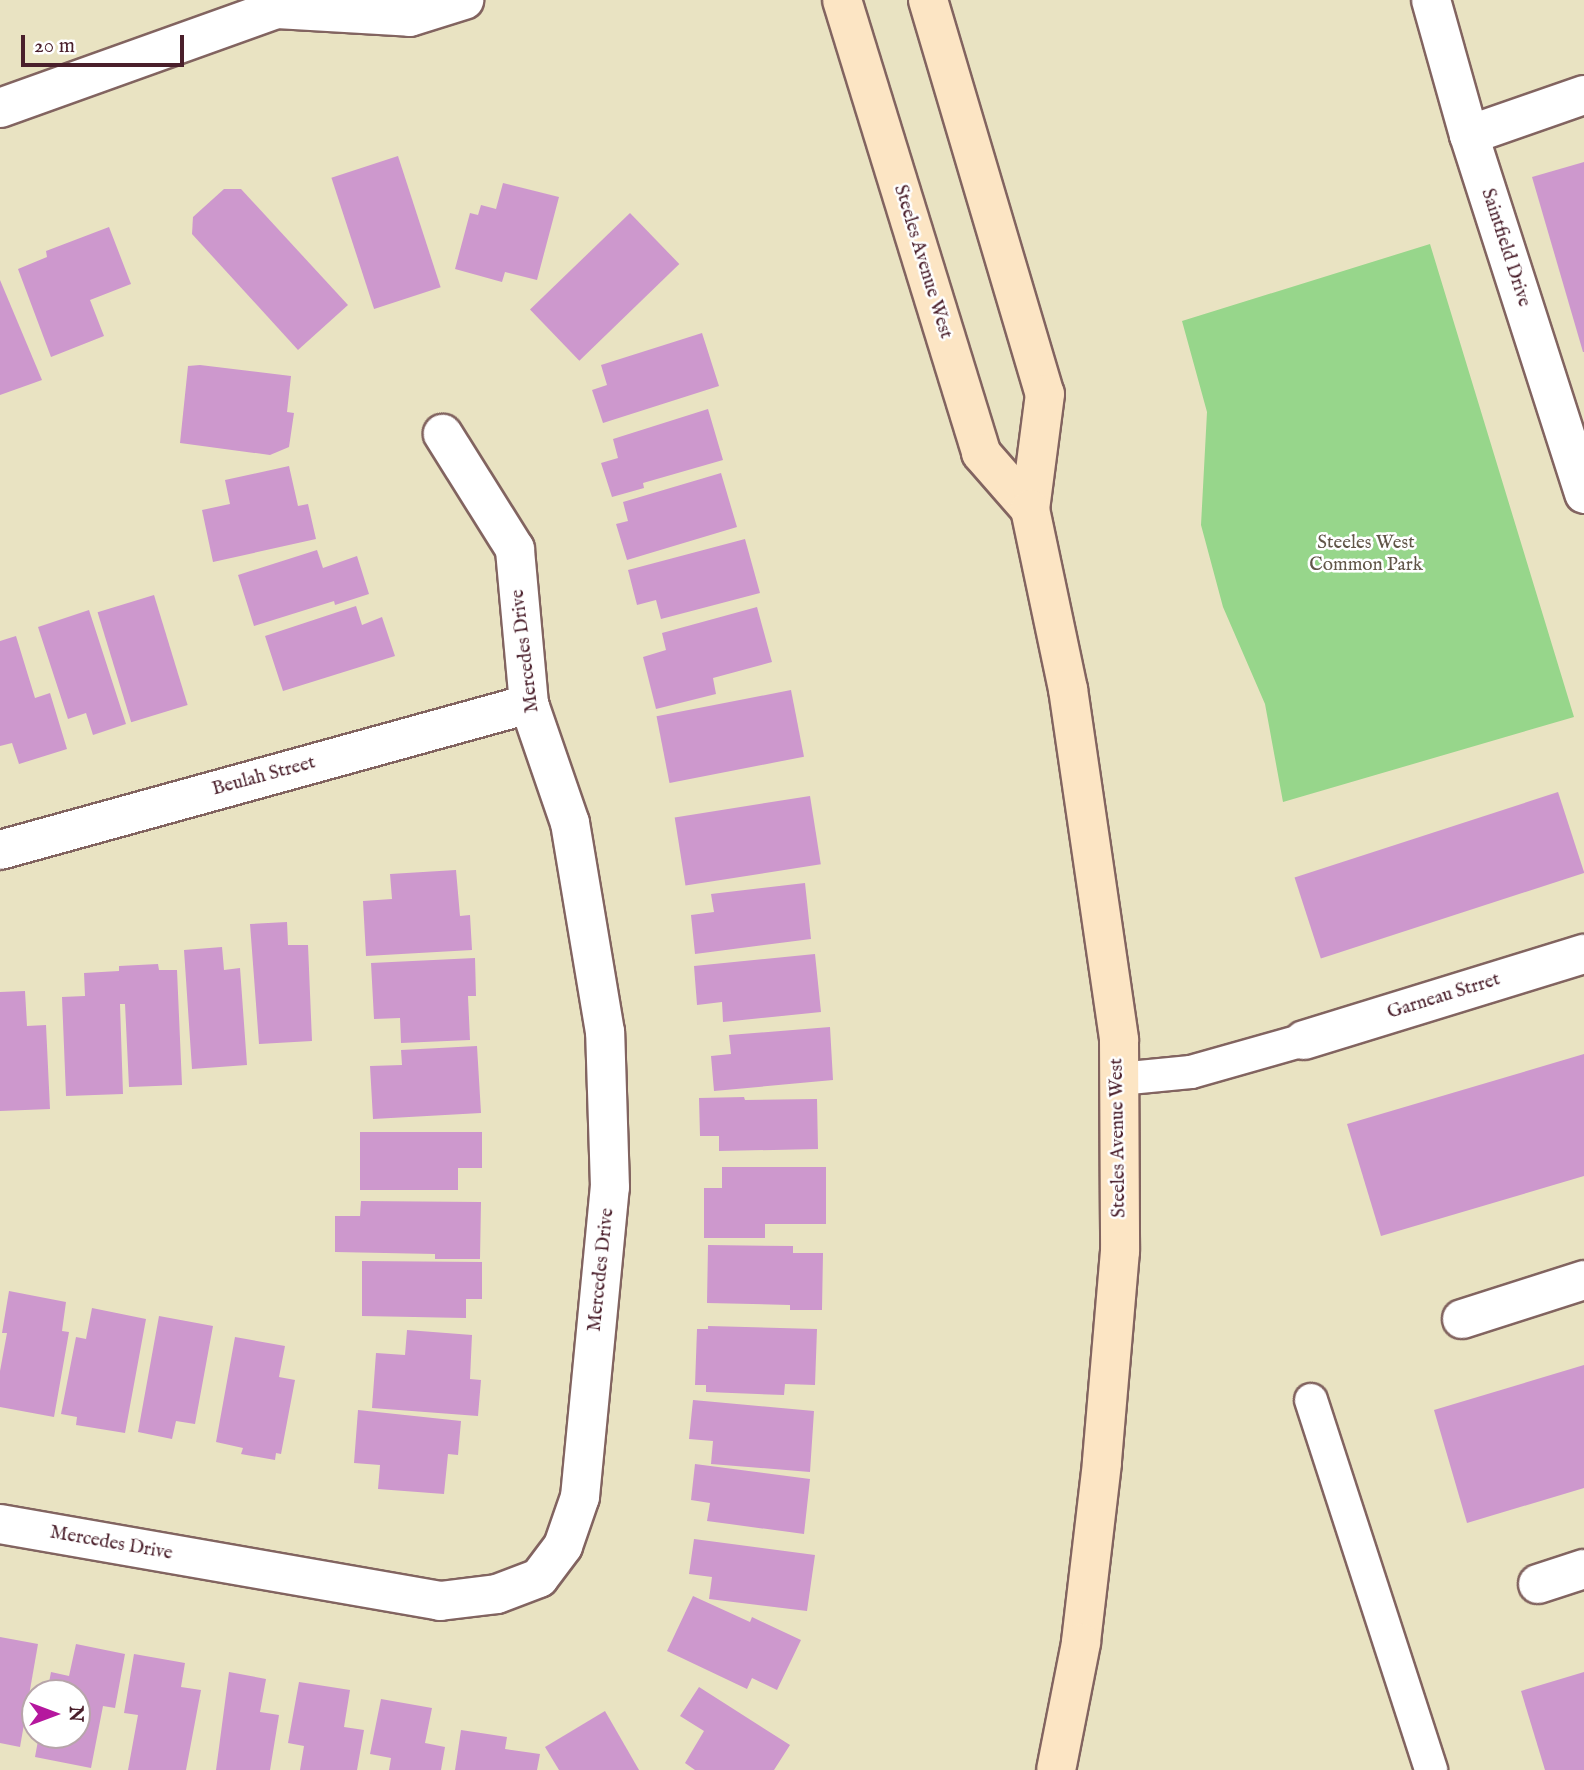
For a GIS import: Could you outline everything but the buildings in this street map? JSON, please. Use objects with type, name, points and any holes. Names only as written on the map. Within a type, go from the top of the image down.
[{"type":"main road","name":"Steeles Avenue West","points":[[842,0],[981,453],[1030,509]]},
{"type":"main road","name":"Steeles Avenue West","points":[[928,0],[1045,394],[1030,509],[1068,689],[1119,1040],[1121,1251],[1102,1463],[1081,1643],[1056,1770]]},
{"type":"street","points":[[0,108],[283,4],[410,17],[464,0]]},
{"type":"street","name":"Saintfield Drive","points":[[1431,0],[1469,135],[1584,494]]},
{"type":"street","points":[[1469,135],[1584,95]]},
{"type":"street","name":"Mercedes Drive","points":[[0,1524],[440,1601],[497,1594],[539,1578],[563,1546],[580,1497],[610,1187],[605,1032],[570,823],[529,704],[515,549],[443,433]]},
{"type":"street","name":"Beulah Street","points":[[0,850],[529,704]]},
{"type":"street","name":"Garneau Strret","points":[[1304,1040],[1584,954]]},
{"type":"street","points":[[1462,1319],[1584,1280]]},
{"type":"street","points":[[1538,1584],[1584,1569]]},
{"type":"lane","points":[[1119,1079],[1191,1072],[1304,1040]]},
{"type":"lane","points":[[1311,1400],[1430,1770]]},
{"type":"green space","name":"Steeles West Common Park","points":[[1430,244],[1574,717],[1283,802],[1265,704],[1223,607],[1201,525],[1207,412],[1182,321]]}]
